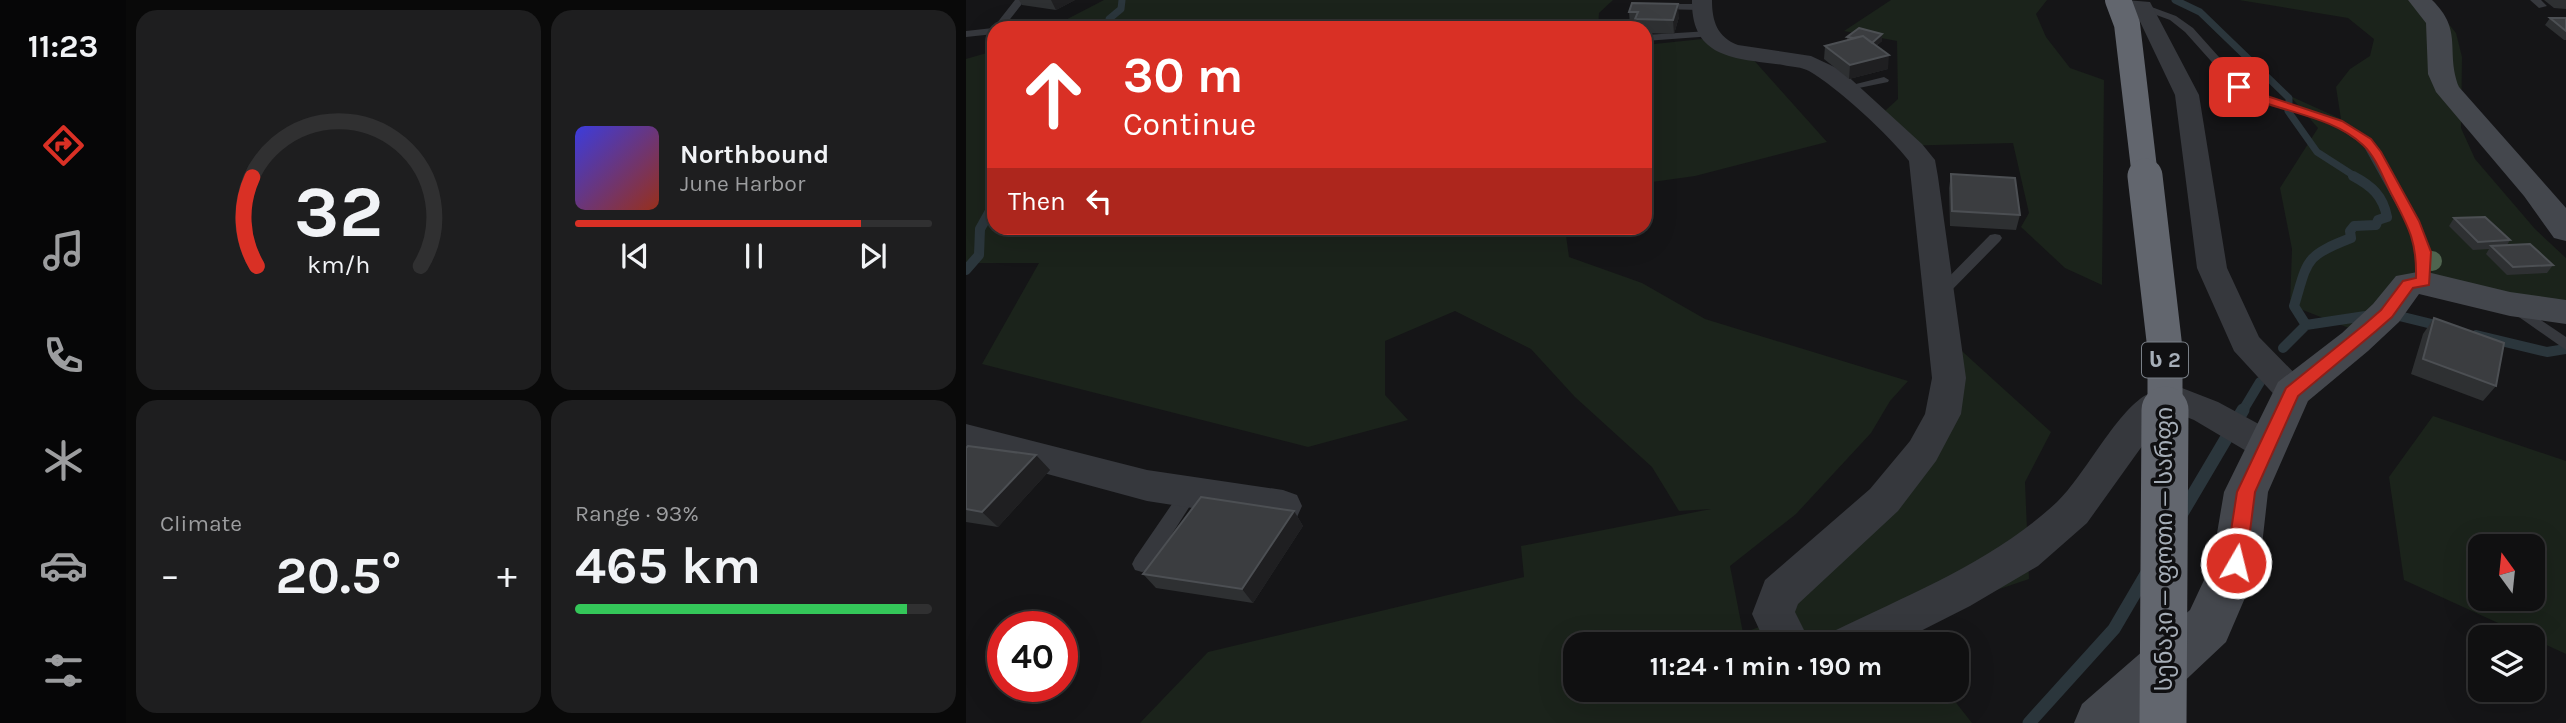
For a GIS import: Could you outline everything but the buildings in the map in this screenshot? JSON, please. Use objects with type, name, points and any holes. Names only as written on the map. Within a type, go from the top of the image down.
[{"type":"highway","name":"სენაკი — ფოთი — სარფი","points":[[2129,1],[2127,24],[2165,349],[2163,723]]},
{"type":"street","points":[[2419,0],[2432,11],[2442,29],[2439,58],[2446,88],[2547,202],[2566,231]]},
{"type":"street","points":[[2129,1],[2187,95],[2212,268],[2246,343],[2292,392]]},
{"type":"street","points":[[1704,14],[1718,44],[1734,51],[1811,63],[1849,87],[1922,160],[1940,294],[1949,378],[1943,414],[1923,451],[1885,500],[1780,593],[1773,614],[1783,632]]},
{"type":"street","points":[[2101,723],[2208,626],[2236,563],[2255,438],[2292,392],[2371,328],[2408,284],[2423,282],[2510,304],[2566,312]]},
{"type":"street","points":[[1875,632],[1955,593],[2024,554],[2073,512],[2137,425],[2160,403],[2182,401],[2255,438]]},
{"type":"street","points":[[969,442],[1033,454],[1102,475],[1189,493],[1283,506]]},
{"type":"lane","points":[[1003,21],[1020,0]]},
{"type":"lane","points":[[2129,1],[2173,18],[2189,30],[2239,87],[2254,96],[2338,123],[2367,142],[2412,221],[2424,252],[2423,282]]},
{"type":"lane","points":[[1642,6],[1704,14]]},
{"type":"lane","points":[[1652,35],[1704,14]]},
{"type":"lane","points":[[966,34],[973,36],[987,32]]},
{"type":"lane","points":[[1849,87],[1884,80]]},
{"type":"lane","points":[[1940,294],[1995,238]]},
{"type":"lane","points":[[2510,304],[2566,345]]},
{"type":"lane","points":[[1142,564],[1189,493]]},
{"type":"shaded area","points":[[1104,0],[1613,0],[1599,13],[1598,21],[1064,21]]},
{"type":"shaded area","points":[[1891,0],[2047,0],[2036,14],[2046,37],[2070,68],[2104,80],[2102,285],[2065,268],[2021,227],[2029,213],[2013,143],[1897,146],[1874,121],[1898,99],[1897,41],[1844,31]]},
{"type":"shaded area","points":[[2239,0],[2419,0],[2447,22],[2456,33],[2462,57],[2461,128],[2475,159],[2535,229],[2566,258],[2566,307],[2423,282],[2359,332],[2290,305],[2292,249],[2280,188],[2318,128],[2290,96],[2341,119],[2336,87],[2350,69],[2370,56],[2374,39],[2348,18]]},
{"type":"shaded area","points":[[1702,39],[1719,52],[1751,57],[1827,142],[1695,176],[1652,182],[1652,44]]},
{"type":"shaded area","points":[[987,53],[987,235],[1566,235],[1569,257],[1642,283],[1705,319],[1908,381],[1890,401],[1871,433],[1796,514],[1730,566],[1743,632],[1563,632],[1563,702],[1955,702],[1972,723],[1140,723],[1208,652],[1524,577],[1521,546],[1711,509],[1679,511],[1652,467],[1575,397],[1531,349],[1455,311],[1385,341],[1385,395],[1408,420],[1308,447],[982,364],[1039,263],[966,263],[966,59]]},
{"type":"shaded area","points":[[1953,343],[2051,432],[2025,482],[2029,579],[1896,624],[1902,632],[1746,632],[1783,618],[1896,480],[1943,392]]},
{"type":"shaded area","points":[[2433,416],[2566,461],[2566,654],[2545,644],[2545,625],[2503,625],[2472,611],[2545,611],[2545,534],[2468,534],[2468,609],[2404,580],[2389,477]]},
{"type":"waterway","points":[[1109,21],[1121,9],[1122,0]]},
{"type":"waterway","points":[[2175,0],[2200,12],[2289,98],[2289,102]]},
{"type":"waterway","points":[[2288,111],[2317,152],[2356,177]]},
{"type":"waterway","points":[[2306,325],[2294,306],[2310,262],[2324,250],[2351,238],[2350,231],[2354,226],[2376,225],[2378,220],[2387,217],[2376,192],[2353,176]]},
{"type":"waterway","points":[[966,270],[979,255],[980,229],[987,216]]},
{"type":"waterway","points":[[2391,314],[2444,327]]},
{"type":"waterway","points":[[2306,325],[2372,315]]},
{"type":"waterway","points":[[2283,348],[2306,325]]},
{"type":"waterway","points":[[2476,335],[2547,352],[2566,349]]},
{"type":"waterway","points":[[2242,412],[2260,382]]},
{"type":"waterway","points":[[2181,515],[2243,410]]},
{"type":"waterway","points":[[2029,723],[2114,629],[2148,571]]},
{"type":"route","points":[[2236,563],[2246,492],[2292,392],[2371,328],[2408,284],[2423,282],[2424,252],[2412,221],[2367,142],[2338,123],[2254,96],[2239,87]]}]
